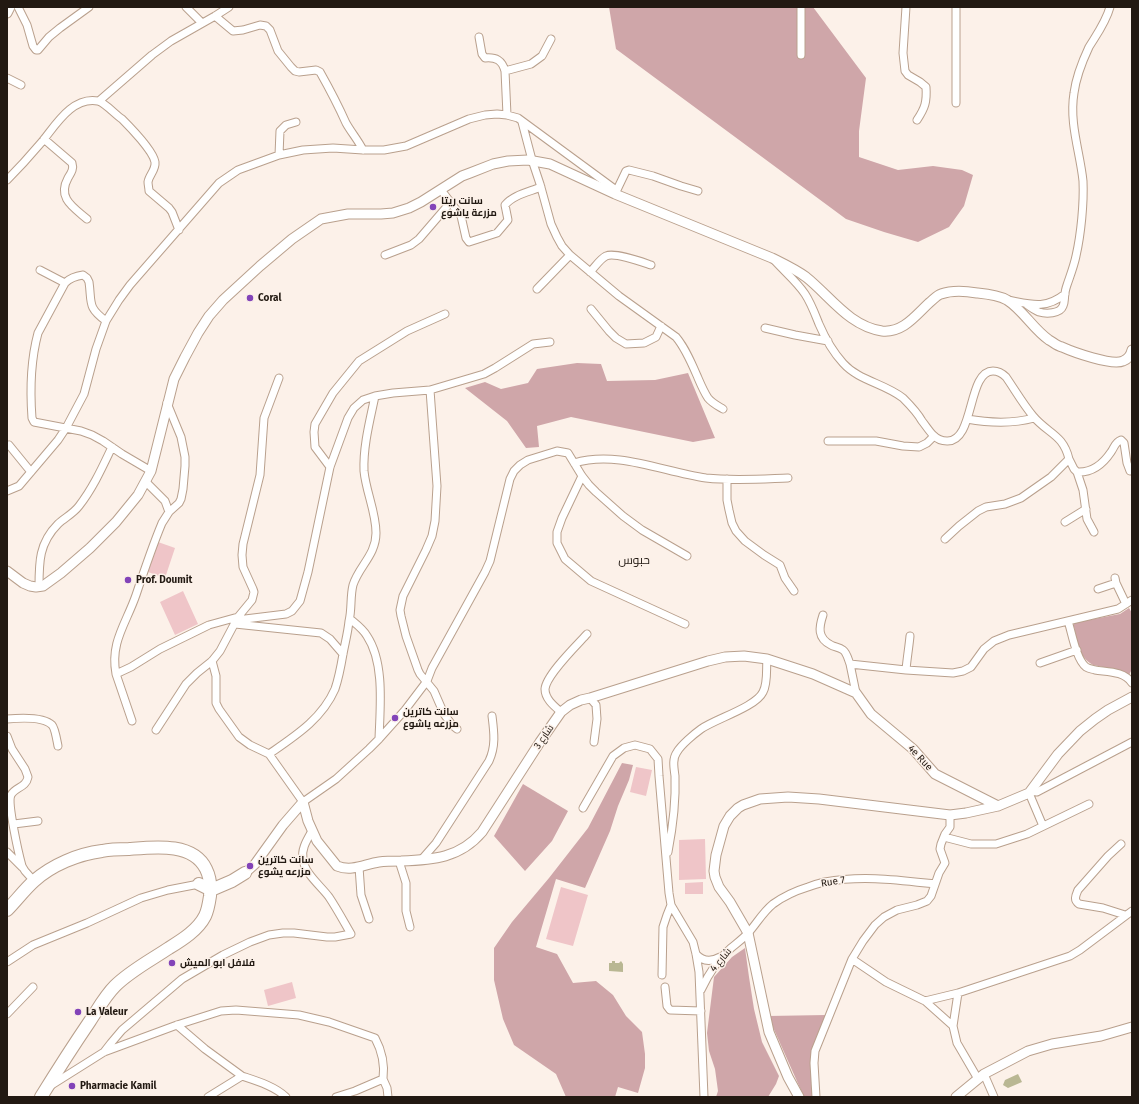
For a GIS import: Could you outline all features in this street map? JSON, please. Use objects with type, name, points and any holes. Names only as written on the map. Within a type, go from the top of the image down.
[{"type":"highway","points":[[7,910],[34,881],[43,874],[63,863],[94,852],[168,848],[193,855],[202,862],[208,872],[210,885],[208,908],[202,921],[191,933],[139,967],[116,986],[105,998],[78,1038],[44,1093]]},
{"type":"highway","points":[[199,884],[210,885],[228,883],[245,874]]},
{"type":"street","points":[[7,13],[10,7]]},
{"type":"street","points":[[18,7],[27,25],[32,46],[36,50],[38,50],[49,37],[60,28],[89,7]]},
{"type":"street","points":[[186,7],[202,23]]},
{"type":"street","points":[[99,101],[152,55],[171,41],[229,7]]},
{"type":"street","points":[[801,55],[802,7]]},
{"type":"street","points":[[906,7],[903,53],[905,71],[908,75],[926,87],[926,103],[916,120]]},
{"type":"street","points":[[956,7],[956,103]]},
{"type":"street","points":[[1026,304],[1040,312],[1056,312],[1062,308],[1064,304],[1064,294],[1076,258],[1083,200],[1082,180],[1072,104],[1082,64],[1091,44],[1104,23],[1110,7]]},
{"type":"street","points":[[215,16],[233,31],[260,25],[266,26],[270,30],[278,51],[295,71],[316,70],[320,72],[347,124],[363,150]]},
{"type":"street","points":[[480,37],[482,54],[485,58],[493,57],[503,64],[505,71],[507,115]]},
{"type":"street","points":[[505,71],[530,64],[542,56],[550,39]]},
{"type":"street","points":[[7,78],[21,85]]},
{"type":"street","points":[[7,180],[44,139],[57,121],[73,108],[82,103],[99,101],[126,123],[143,142],[152,156],[155,162],[155,168],[148,181],[149,191],[172,212],[179,230]]},
{"type":"street","points":[[7,491],[19,486],[42,457],[58,440],[66,428],[84,394],[96,349],[106,321],[130,285],[219,183],[238,170],[279,155],[303,150],[333,148],[384,150],[406,146],[469,119],[486,115],[507,115],[518,118],[616,192]]},
{"type":"street","points":[[279,155],[280,131],[286,125],[296,122]]},
{"type":"street","points":[[522,122],[551,224],[557,238],[570,255],[590,272],[619,296],[676,337],[682,344],[708,398],[723,409]]},
{"type":"street","points":[[44,139],[73,165],[64,188],[64,193],[69,203],[87,219]]},
{"type":"street","points":[[7,571],[26,585],[39,587],[47,584],[61,573],[104,535],[138,495],[146,482],[151,471],[174,379],[195,339],[210,316],[223,300],[292,239],[321,219],[348,214],[381,214],[409,208],[462,176],[493,164],[520,159],[550,164],[772,258],[794,269],[807,278],[847,315],[864,325],[882,331],[896,330],[904,327],[934,298],[941,294],[966,291],[989,294],[1006,300],[1026,304],[1047,304],[1058,300],[1064,294]]},
{"type":"street","points":[[616,192],[626,171],[629,170],[653,176],[698,191]]},
{"type":"street","points":[[441,190],[461,216],[468,241],[471,242],[496,233],[508,220],[504,205],[506,203],[514,197],[541,187]]},
{"type":"street","points":[[386,255],[411,245],[419,239],[450,203]]},
{"type":"street","points":[[537,289],[570,255]]},
{"type":"street","points":[[590,272],[605,256],[612,255],[638,261],[651,266]]},
{"type":"street","points":[[772,258],[805,294],[828,341],[844,364],[856,374],[887,388],[902,398],[913,408],[928,430],[941,440],[954,440],[962,430],[980,379],[987,372],[996,371],[1002,373],[1034,418],[1057,436],[1065,447],[1069,459],[1077,472],[1083,490],[1087,519],[1094,532]]},
{"type":"street","points":[[40,270],[65,283]]},
{"type":"street","points":[[106,321],[98,315],[92,306],[89,282],[87,278],[80,275],[69,279],[65,283],[38,333],[36,340],[31,378],[32,418],[34,422],[81,431],[112,447],[151,471]]},
{"type":"street","points":[[1006,300],[1047,339],[1061,347],[1108,362],[1122,362],[1131,355],[1132,350]]},
{"type":"street","points":[[591,309],[616,338],[626,344],[644,343],[656,337],[661,326]]},
{"type":"street","points":[[330,467],[315,447],[314,432],[315,424],[333,393],[359,361],[407,331],[445,314]]},
{"type":"street","points":[[765,328],[828,341]]},
{"type":"street","points":[[116,674],[131,667],[160,649],[209,625],[286,614],[298,605],[308,572],[330,467],[348,418],[354,408],[363,400],[393,393],[430,390],[484,374],[533,344],[550,342]]},
{"type":"street","points":[[156,730],[186,684],[196,673],[212,661],[225,645],[237,620],[250,604],[253,597],[254,592],[252,585],[242,562],[242,544],[260,474],[264,418],[279,378]]},
{"type":"street","points":[[430,390],[437,486],[435,521],[432,536],[403,596],[400,610],[406,636],[420,674],[434,691],[444,714],[457,729]]},
{"type":"street","points":[[269,754],[305,728],[320,712],[335,689],[350,619],[353,585],[375,543],[375,526],[366,483],[364,462],[375,396]]},
{"type":"street","points":[[132,721],[116,674],[114,659],[118,638],[135,598],[157,534],[169,512],[179,504],[183,489],[185,457],[181,437],[167,403]]},
{"type":"street","points":[[967,419],[1002,423],[1034,418]]},
{"type":"street","points":[[828,441],[876,441],[902,446],[920,447],[927,444],[934,436]]},
{"type":"street","points":[[1077,472],[1088,472],[1094,469],[1103,462],[1117,442],[1121,440],[1124,442],[1127,463],[1130,471]]},
{"type":"street","points":[[9,445],[31,472]]},
{"type":"street","points":[[39,587],[40,558],[47,538],[58,524],[78,508],[91,490],[112,447]]},
{"type":"street","points":[[245,874],[255,864],[283,825],[303,802],[336,779],[369,749],[405,710],[427,681],[432,668],[490,561],[510,479],[514,471],[520,465],[528,460],[557,451],[568,453],[582,476],[596,492],[623,516],[642,530],[687,556]]},
{"type":"street","points":[[574,463],[599,459],[619,460],[664,468],[693,476],[727,479],[788,478]]},
{"type":"street","points":[[945,539],[978,511],[986,507],[1005,504],[1021,498],[1051,477],[1069,459]]},
{"type":"street","points":[[582,476],[557,532],[557,543],[565,559],[591,581],[685,624]]},
{"type":"street","points":[[727,479],[727,500],[732,523],[736,530],[745,541],[780,565],[785,578],[794,591]]},
{"type":"street","points":[[146,482],[165,502],[169,512]]},
{"type":"street","points":[[1065,522],[1086,509]]},
{"type":"street","points":[[850,664],[954,673],[963,671],[971,667],[984,648],[994,641],[1009,635],[1118,609],[1129,602],[1115,581],[1098,589]]},
{"type":"street","points":[[823,615],[820,626],[821,637],[825,642],[844,651],[850,664],[856,693]]},
{"type":"street","points":[[350,619],[366,634],[372,644],[378,661],[380,709],[379,739]]},
{"type":"street","points":[[237,620],[321,633],[330,639],[343,654]]},
{"type":"street","points":[[1068,621],[1080,659],[1085,667],[1120,674],[1132,683]]},
{"type":"street","points":[[561,712],[548,698],[545,688],[551,675],[587,634]]},
{"type":"street","points":[[906,670],[910,636]]},
{"type":"street","points":[[1040,663],[1077,650]]},
{"type":"street","name":"شارع 3","points":[[303,802],[312,831],[319,845],[337,866],[342,868],[352,869],[377,862],[422,859],[452,854],[465,848],[477,839],[561,712],[570,705],[581,700],[662,676],[696,664],[725,657],[744,656],[767,659],[813,674],[856,693]]},
{"type":"street","points":[[666,858],[673,826],[675,800],[674,762],[676,752],[701,729],[748,706],[760,697],[766,687],[767,659]]},
{"type":"street","points":[[212,661],[216,676],[216,703],[219,709],[239,737],[250,745],[269,754],[303,802]]},
{"type":"street","name":"4e Rue","points":[[856,693],[871,714],[913,749],[935,774],[998,806]]},
{"type":"street","points":[[1030,792],[1058,754],[1080,731],[1108,710],[1132,697]]},
{"type":"street","points":[[590,698],[596,705],[597,719],[594,742]]},
{"type":"street","points":[[422,859],[436,843],[492,755],[494,744],[492,716]]},
{"type":"street","points":[[7,719],[27,718],[40,720],[51,724],[58,746]]},
{"type":"street","points":[[7,736],[12,749],[25,769],[28,777],[26,783],[11,796],[11,806],[23,868]]},
{"type":"street","points":[[799,1097],[788,1077],[769,1032],[748,933],[730,902],[719,887],[715,877],[714,871],[718,847],[724,826],[730,816],[743,805],[760,799],[788,797],[819,799],[950,815],[966,813],[998,806],[1008,803],[1030,792],[1037,792],[1132,742]]},
{"type":"street","points":[[583,808],[613,756],[624,748],[635,745],[650,749],[658,759],[658,776],[671,905],[692,942],[696,954],[700,981],[704,1097]]},
{"type":"street","points":[[1030,792],[1043,826]]},
{"type":"street","points":[[944,837],[971,844],[996,844],[1027,834],[1089,804]]},
{"type":"street","points":[[816,1097],[814,1063],[815,1051],[852,959],[875,925],[884,917],[897,910],[927,901],[931,896],[938,874],[945,863],[940,848],[950,827],[950,815]]},
{"type":"street","points":[[14,824],[38,821]]},
{"type":"street","points":[[104,1052],[122,1030],[182,979],[250,942],[283,933],[327,937],[351,934],[330,898],[304,865],[302,857],[303,850],[312,831]]},
{"type":"street","points":[[1121,844],[1108,856],[1078,890],[1075,896],[1079,904],[1103,908],[1126,915]]},
{"type":"street","points":[[7,852],[34,881]]},
{"type":"street","points":[[399,861],[406,883],[406,911],[410,927]]},
{"type":"street","points":[[359,867],[361,895],[369,919]]},
{"type":"street","name":"Rue 7","points":[[748,933],[771,905],[794,892],[824,882],[874,878],[935,884]]},
{"type":"street","points":[[7,962],[34,945],[141,898],[168,890],[199,884]]},
{"type":"street","points":[[662,975],[664,927],[671,905]]},
{"type":"street","points":[[925,1001],[958,993],[1070,956],[1132,911]]},
{"type":"street","name":"شارع 4","points":[[700,992],[709,974],[723,956],[748,933]]},
{"type":"street","points":[[696,954],[703,960],[710,961],[723,956]]},
{"type":"street","points":[[852,959],[886,982],[925,1001],[953,1026]]},
{"type":"street","points":[[7,1014],[33,987]]},
{"type":"street","points":[[665,987],[667,1006],[670,1010],[701,1011]]},
{"type":"street","points":[[958,993],[953,1026],[957,1043],[994,1097]]},
{"type":"street","points":[[44,1093],[104,1052],[209,1014],[229,1011],[286,1014],[320,1019],[374,1038],[380,1047],[383,1059],[383,1079],[387,1088],[388,1097]]},
{"type":"street","points":[[177,1025],[205,1049],[242,1076],[276,1089],[286,1097]]},
{"type":"street","points":[[956,1097],[981,1077],[1028,1051],[1052,1044],[1101,1036],[1132,1027]]},
{"type":"street","points":[[208,1097],[242,1076]]},
{"type":"street","points":[[336,1097],[383,1079]]},
{"type":"street","points":[[791,1097],[795,1088]]},
{"type":"shaded area","points":[[609,7],[813,7],[866,78],[859,131],[859,157],[898,170],[933,166],[962,170],[973,175],[964,206],[949,227],[918,242],[846,219],[616,49]]},
{"type":"shaded area","points":[[577,363],[601,364],[607,381],[655,380],[688,373],[715,438],[693,442],[571,417],[537,426],[539,447],[526,448],[507,421],[465,388],[485,382],[501,389],[528,383],[537,369]]},
{"type":"shaded area","points":[[158,542],[175,548],[165,578],[148,572]]},
{"type":"shaded area","points":[[183,591],[198,624],[175,635],[160,602]]},
{"type":"shaded area","points":[[1129,608],[1132,613],[1132,669],[1129,675],[1122,671],[1093,665],[1088,662],[1081,652],[1073,623],[1120,614]]},
{"type":"shaded area","points":[[622,763],[633,765],[629,780],[618,806],[610,831],[585,888],[556,879],[536,947],[557,954],[573,983],[596,981],[613,995],[626,1016],[642,1032],[645,1068],[638,1093],[618,1087],[615,1097],[566,1097],[556,1074],[514,1045],[503,1019],[494,980],[494,948],[512,922],[588,828]]},
{"type":"shaded area","points":[[636,767],[652,770],[646,796],[630,792]]},
{"type":"shaded area","points":[[523,784],[568,811],[552,841],[525,871],[494,836]]},
{"type":"shaded area","points":[[705,839],[706,879],[679,880],[679,840]]},
{"type":"shaded area","points":[[703,882],[703,894],[685,894],[685,883]]},
{"type":"shaded area","points":[[561,887],[588,895],[573,946],[546,939]]},
{"type":"shaded area","points":[[745,948],[754,1009],[762,1042],[779,1076],[768,1097],[716,1097],[718,1091],[715,1069],[709,1051],[707,1033],[714,977],[732,957]]},
{"type":"shaded area","points":[[612,961],[619,963],[621,961],[623,964],[623,972],[609,971],[609,963],[612,963]]},
{"type":"shaded area","points":[[292,982],[296,998],[268,1006],[264,990]]},
{"type":"shaded area","points":[[826,1015],[811,1051],[813,1097],[804,1097],[768,1016]]},
{"type":"shaded area","points":[[1018,1074],[1022,1082],[1008,1088],[1003,1085],[1005,1080]]},
{"type":"place","name":"سانت ريتا مزرعة ياشوع","points":[[433,207]]},
{"type":"place","name":"Coral","points":[[250,298]]},
{"type":"place","name":"Prof. Doumit","points":[[128,580]]},
{"type":"place","name":"سانت كاترين مزرعه ياشوع","points":[[395,718]]},
{"type":"place","name":"سانت كاترين مزرعه يشوع","points":[[250,866]]},
{"type":"place","name":"فلافل ابو الميش","points":[[172,963]]},
{"type":"place","name":"La Valeur","points":[[78,1012]]},
{"type":"place","name":"Pharmacie Kamil","points":[[72,1086]]},
{"type":"district","name":"حبوس","points":[[634,561]]}]
